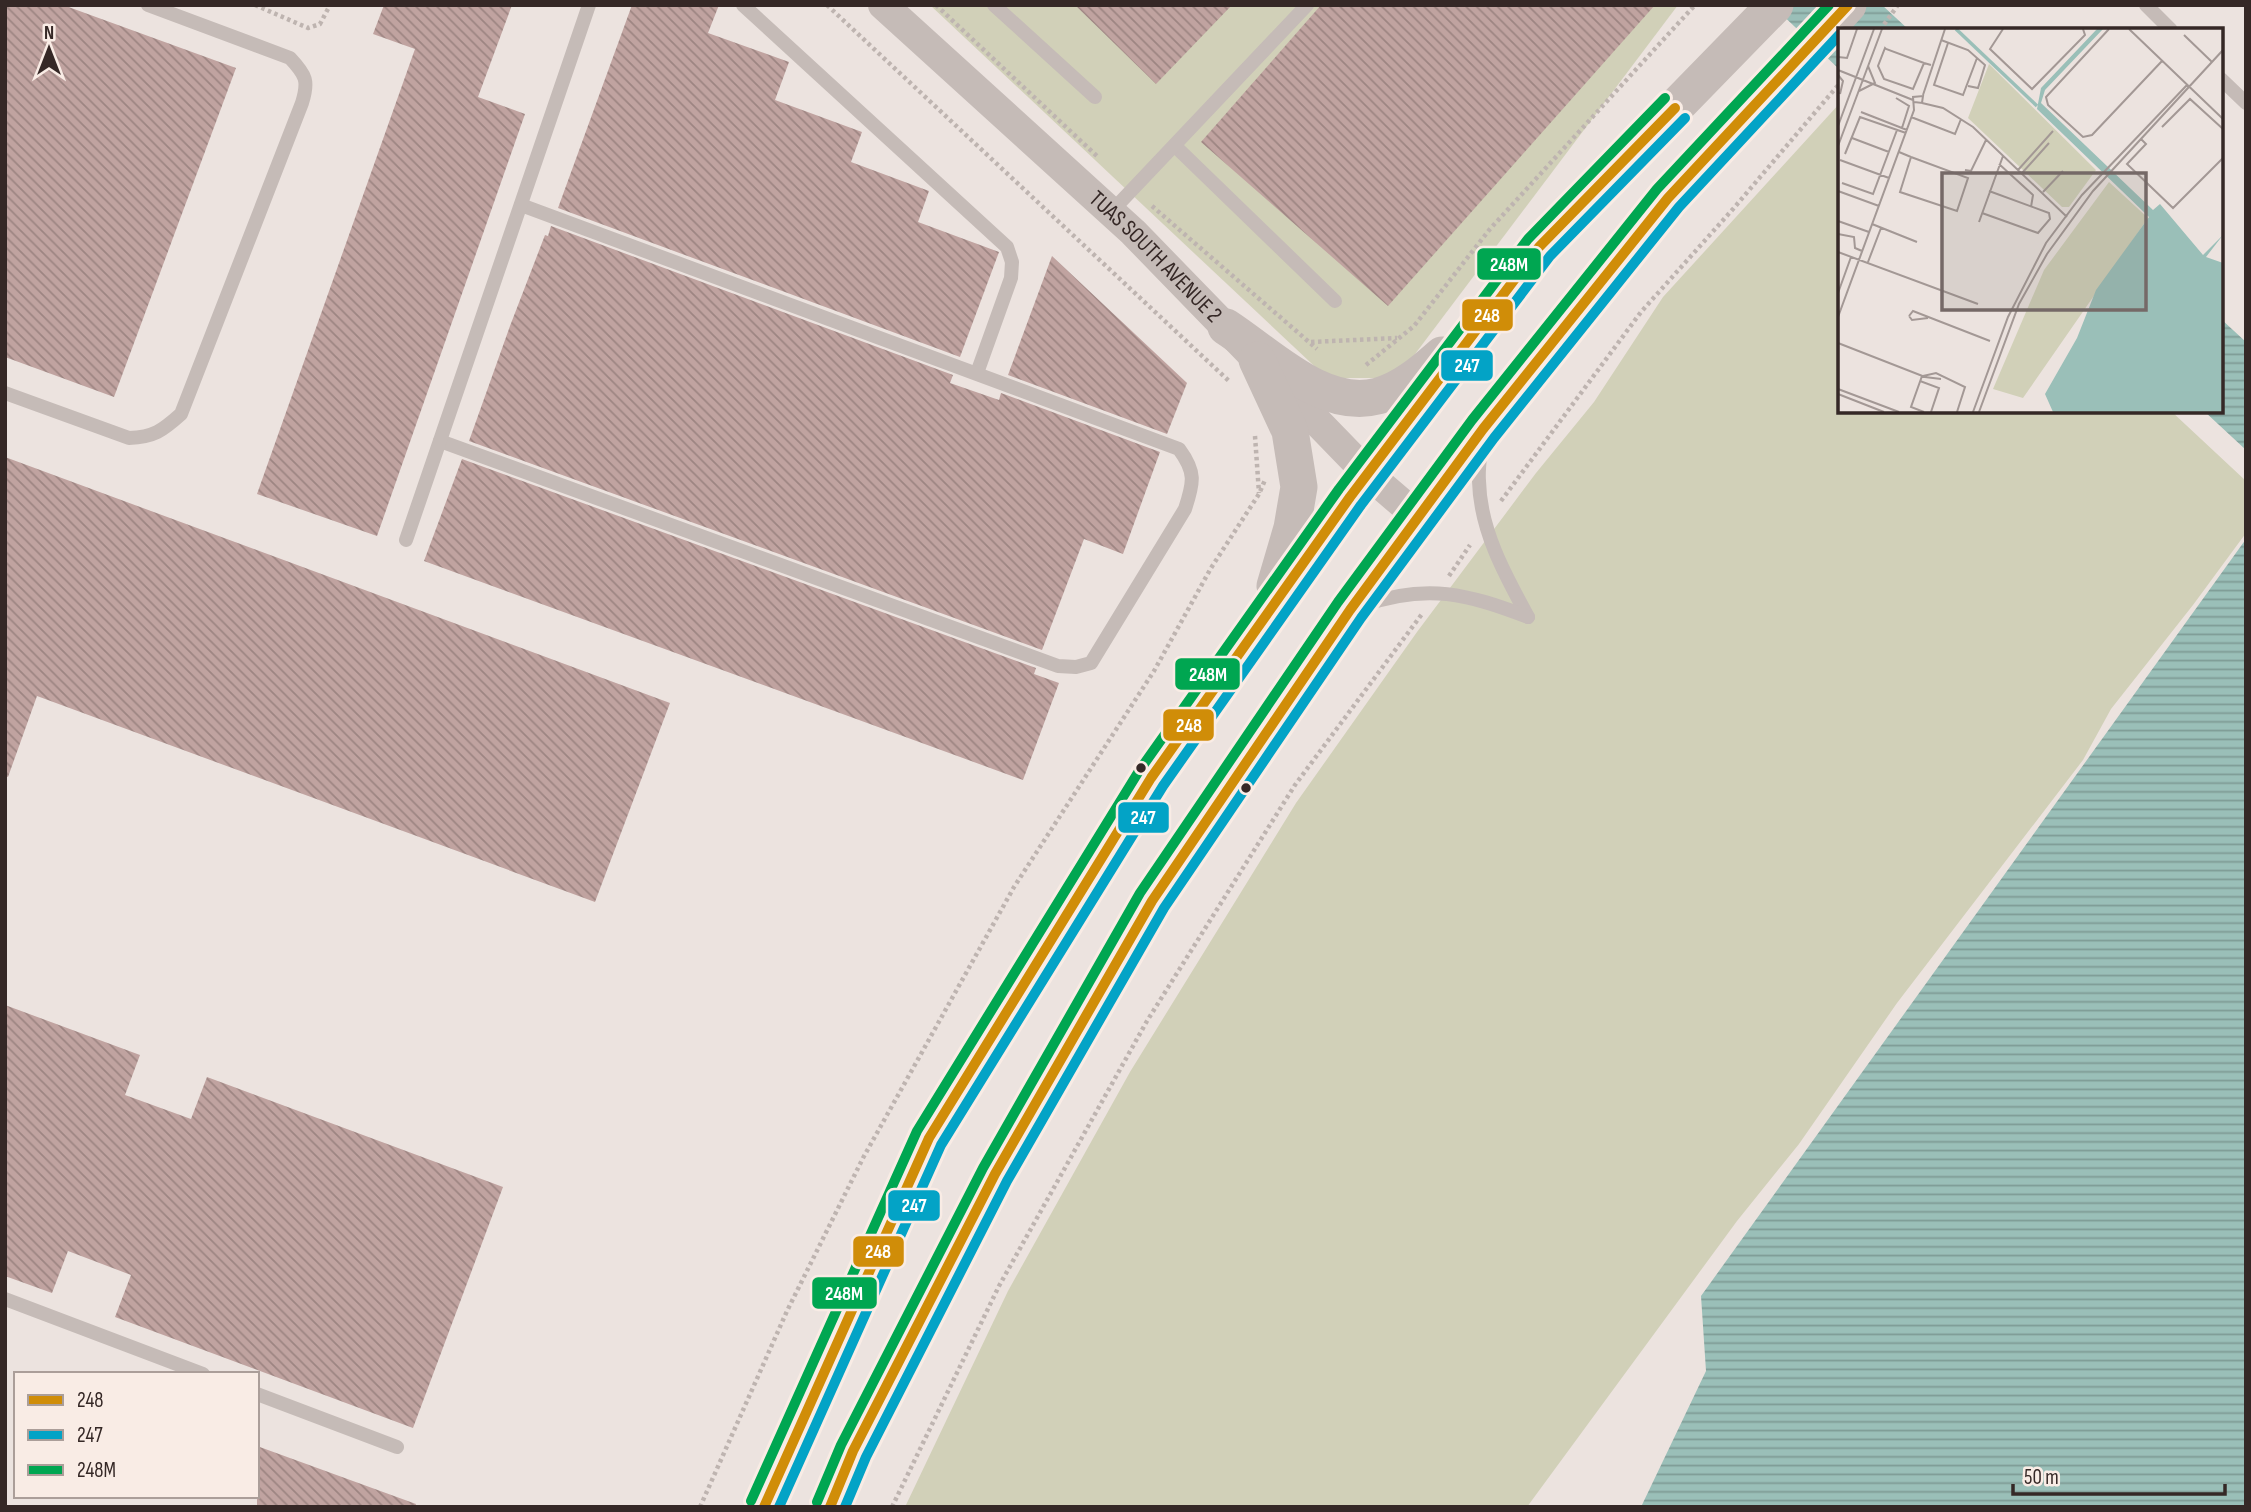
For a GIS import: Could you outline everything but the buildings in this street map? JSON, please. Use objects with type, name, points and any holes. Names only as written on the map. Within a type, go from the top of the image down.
[{"type":"street","name":"TUAS SOUTH AVENUE 2","points":[[883,5],[1111,212],[1226,327],[1244,372],[1418,517]]},
{"type":"street","points":[[764,1507],[929,1138],[1151,778],[1368,474],[1539,247],[1775,5]]},
{"type":"street","points":[[830,1507],[853,1451],[995,1174],[1152,901],[1350,610],[1483,429],[1668,198],[1848,5]]},
{"type":"street","points":[[1226,327],[1288,372],[1318,389],[1353,397],[1377,397],[1397,388],[1471,335]]},
{"type":"street","points":[[1244,372],[1290,431],[1299,487],[1292,528],[1268,611]]},
{"type":"lane","points":[[5,393],[128,438],[150,437],[166,428],[181,414],[302,103],[307,87],[303,72],[290,58],[148,5]]},
{"type":"lane","points":[[406,540],[589,5]]},
{"type":"lane","points":[[743,5],[1007,247],[1012,262],[1011,278],[977,373]]},
{"type":"lane","points":[[994,5],[1095,97]]},
{"type":"lane","points":[[1111,212],[1307,5]]},
{"type":"lane","points":[[2146,5],[2169,28]]},
{"type":"lane","points":[[2223,81],[2246,103]]},
{"type":"lane","points":[[1175,146],[1335,301]]},
{"type":"lane","points":[[440,441],[1058,666],[1076,667],[1091,663],[1185,509],[1192,489],[1191,466],[1179,449],[521,205]]},
{"type":"lane","points":[[1350,610],[1390,596],[1414,592],[1470,596],[1528,617],[1501,566],[1486,522],[1478,480],[1483,429]]},
{"type":"lane","points":[[5,1299],[198,1372]]},
{"type":"lane","points":[[259,1395],[397,1447]]},
{"type":"path","points":[[255,5],[308,28],[320,24],[330,5]]},
{"type":"path","points":[[827,5],[1244,372]]},
{"type":"path","points":[[1360,371],[1414,326],[1490,229],[1695,5]]},
{"type":"path","points":[[1881,28],[1898,5]]},
{"type":"path","points":[[892,1507],[999,1286],[1147,1021],[1295,785],[1641,312],[1838,85]]},
{"type":"path","points":[[1310,342],[1398,338]]},
{"type":"path","points":[[1254,429],[1259,494]]},
{"type":"path","points":[[700,1507],[787,1311],[863,1158],[1014,887],[1154,671],[1211,568],[1259,494],[1269,472]]},
{"type":"green space","points":[[930,5],[1678,5],[1397,378],[1327,378]]},
{"type":"green space","points":[[1838,105],[1838,413],[2173,413],[2246,481],[2246,533],[2111,709],[2083,760],[1897,1003],[1799,1144],[1737,1221],[1527,1507],[905,1507],[1008,1291],[1130,1072],[1296,803],[1417,632],[1536,473],[1594,402],[1663,297]]},
{"type":"water","points":[[1772,5],[1882,5],[1907,28],[1838,28],[1838,68]]},
{"type":"water","points":[[2223,321],[2246,342],[2246,450],[2206,413],[2223,413]]},
{"type":"water","points":[[2246,539],[2246,1507],[1641,1507],[1706,1371],[1701,1296]]},
{"type":"transit line","name":"248M","points":[[817,1502],[841,1445],[983,1168],[1140,893],[1338,602],[1472,420],[1657,189],[1829,5]]},
{"type":"transit line","name":"248","points":[[830,1507],[853,1451],[995,1174],[1152,901],[1350,610],[1483,429],[1668,198],[1848,5]]},
{"type":"transit line","name":"247","points":[[845,1507],[866,1457],[1007,1181],[1164,908],[1361,618],[1494,438],[1679,207],[1838,36]]},
{"type":"transit line","name":"248M","points":[[751,1501],[917,1131],[1139,771],[1339,489],[1528,239],[1665,98]]},
{"type":"transit line","name":"248","points":[[764,1507],[929,1138],[1151,778],[1350,497],[1539,247],[1675,108]]},
{"type":"transit line","name":"247","points":[[779,1507],[941,1145],[1163,786],[1361,505],[1550,256],[1685,118]]}]
